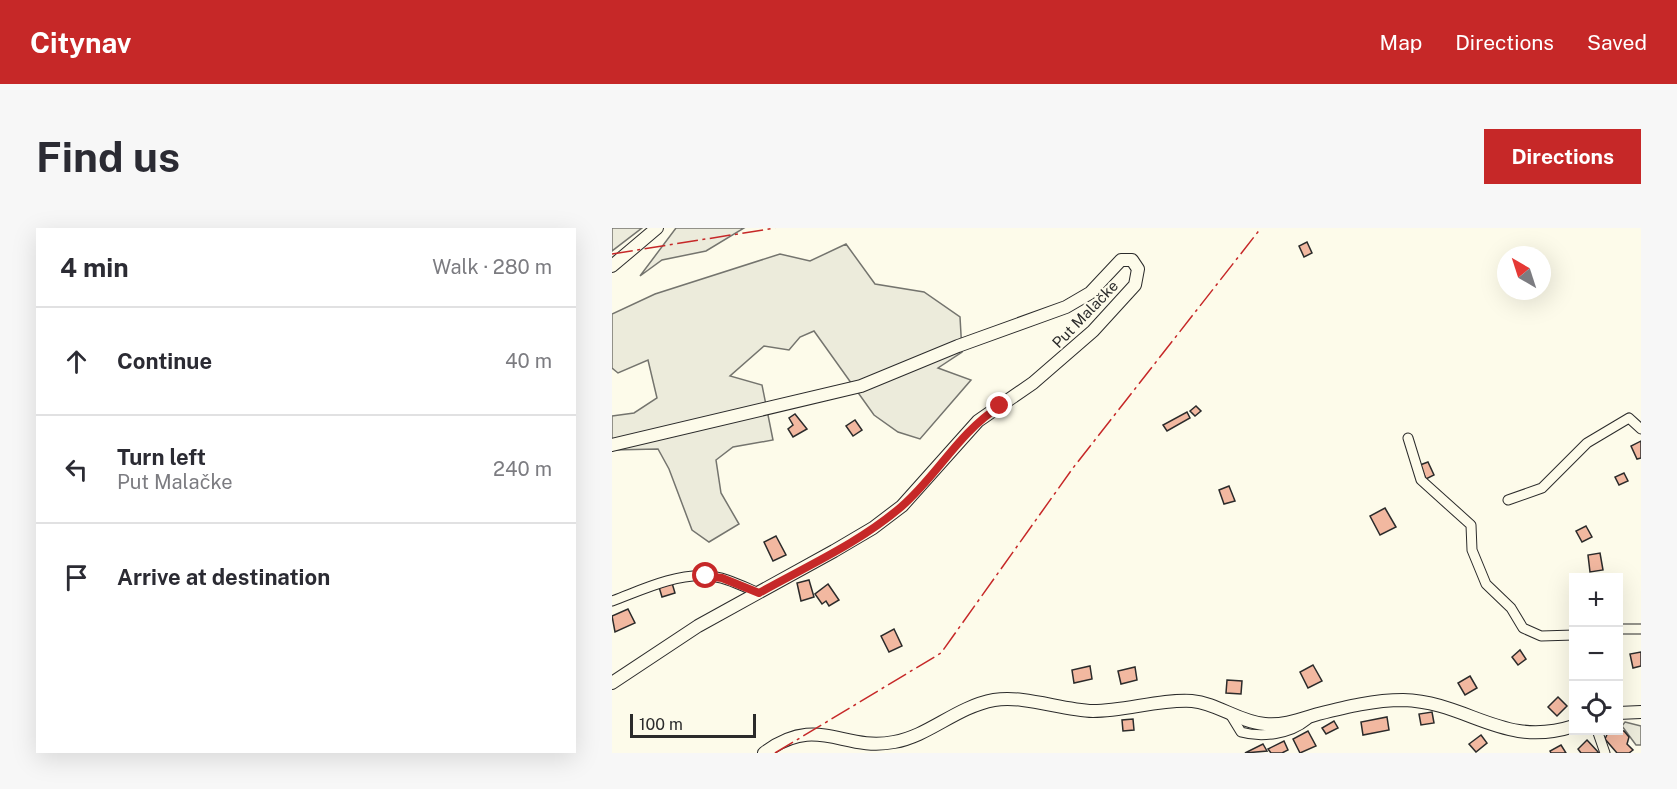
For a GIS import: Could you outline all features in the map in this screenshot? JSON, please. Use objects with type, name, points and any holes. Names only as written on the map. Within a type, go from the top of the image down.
[{"type":"main road","points":[[612,266],[657,228]]},
{"type":"main road","name":"Put Malačke","points":[[612,445],[861,386],[958,346],[1066,307],[1090,293],[1114,264],[1127,259],[1136,264],[1138,276],[1135,285],[1093,331],[1033,383],[978,421],[902,506],[873,528],[679,638],[612,683]]},
{"type":"main road","points":[[764,753],[781,740],[813,734],[877,744],[894,742],[910,737],[953,713],[995,700],[1095,711],[1192,701],[1266,724],[1376,701],[1405,700],[1448,708],[1504,730],[1546,733],[1569,727]]},
{"type":"main road","points":[[1623,713],[1641,712]]},
{"type":"street","points":[[1508,500],[1542,488],[1587,443],[1629,418],[1641,429]]},
{"type":"street","points":[[1408,438],[1422,480],[1471,525],[1472,550],[1486,584],[1511,608],[1523,628],[1542,636],[1569,635]]},
{"type":"street","points":[[612,601],[677,579],[706,576],[722,578],[759,593]]},
{"type":"street","points":[[1623,629],[1641,628]]},
{"type":"street","points":[[1599,735],[1605,753]]},
{"type":"shaded area","points":[[612,228],[642,228],[612,251]]},
{"type":"shaded area","points":[[676,228],[744,228],[706,251],[662,260],[640,276]]},
{"type":"shaded area","points":[[846,244],[875,284],[924,292],[960,317],[962,352],[938,368],[971,380],[920,439],[898,432],[874,415],[814,331],[800,337],[789,350],[764,346],[730,376],[762,385],[773,440],[733,447],[716,460],[721,493],[739,524],[709,542],[692,530],[669,469],[658,449],[612,450],[612,416],[634,413],[657,398],[648,360],[618,373],[612,368],[612,314],[655,294],[780,254],[810,261]]},
{"type":"shaded area","points":[[1625,722],[1641,726],[1641,745],[1636,745],[1623,725]]},
{"type":"building","points":[[1307,242],[1312,253],[1304,257],[1299,246]]},
{"type":"building","points":[[1196,406],[1201,411],[1195,416],[1190,411]]},
{"type":"building","points":[[1187,412],[1190,418],[1167,431],[1163,425]]},
{"type":"building","points":[[795,414],[807,429],[793,437],[788,429],[793,425],[789,418]]},
{"type":"building","points":[[855,420],[862,430],[853,436],[846,426]]},
{"type":"building","points":[[1641,441],[1641,458],[1637,459],[1631,446]]},
{"type":"building","points":[[1428,462],[1434,475],[1426,479],[1420,465]]},
{"type":"building","points":[[1624,473],[1628,481],[1619,485],[1615,477]]},
{"type":"building","points":[[1229,486],[1235,501],[1224,504],[1219,490]]},
{"type":"building","points":[[1385,508],[1396,527],[1380,535],[1370,516]]},
{"type":"building","points":[[1586,526],[1592,537],[1582,542],[1576,531]]},
{"type":"building","points":[[776,536],[786,555],[773,561],[764,542]]},
{"type":"building","points":[[1600,553],[1603,570],[1590,572],[1588,555]]},
{"type":"building","points":[[809,580],[814,597],[801,601],[797,583]]},
{"type":"building","points":[[672,583],[675,593],[662,597],[659,587]]},
{"type":"building","points":[[828,584],[839,600],[829,606],[826,601],[822,604],[815,594]]},
{"type":"building","points":[[628,609],[635,623],[615,632],[612,616]]},
{"type":"building","points":[[894,629],[902,646],[889,652],[881,636]]},
{"type":"building","points":[[1520,650],[1526,659],[1518,665],[1512,657]]},
{"type":"building","points":[[1641,652],[1641,666],[1633,668],[1630,654]]},
{"type":"building","points":[[1313,665],[1322,681],[1308,688],[1300,672]]},
{"type":"building","points":[[1090,666],[1092,679],[1074,683],[1072,670]]},
{"type":"building","points":[[1135,667],[1137,680],[1121,684],[1118,671]]},
{"type":"building","points":[[1470,676],[1477,688],[1465,695],[1458,683]]},
{"type":"building","points":[[1227,680],[1242,681],[1241,694],[1226,693]]},
{"type":"building","points":[[1558,697],[1567,706],[1557,716],[1548,707]]},
{"type":"building","points":[[1432,712],[1434,723],[1421,725],[1419,714]]},
{"type":"building","points":[[1387,717],[1389,730],[1363,735],[1361,722]]},
{"type":"building","points":[[1133,719],[1134,730],[1123,731],[1122,720]]},
{"type":"building","points":[[1334,721],[1338,728],[1326,734],[1322,728]]},
{"type":"building","points":[[1308,731],[1316,746],[1300,753],[1293,739]]},
{"type":"building","points":[[1624,731],[1629,737],[1627,744],[1633,750],[1629,753],[1617,753],[1605,739],[1607,735],[1623,735]]},
{"type":"building","points":[[1481,735],[1487,743],[1476,752],[1469,744]]},
{"type":"building","points":[[1587,740],[1599,753],[1581,753],[1578,749]]},
{"type":"building","points":[[1284,741],[1288,750],[1282,753],[1271,753],[1268,749]]},
{"type":"building","points":[[1263,744],[1267,751],[1245,753]]},
{"type":"building","points":[[1561,745],[1566,753],[1551,753],[1550,751]]},
{"type":"power","points":[[612,254],[775,228]]},
{"type":"power","points":[[775,753],[941,653],[1073,468],[1261,228]]},
{"type":"route","points":[[706,576],[722,578],[759,593],[834,551],[873,528],[902,506],[962,437],[978,421],[1000,406]]}]
